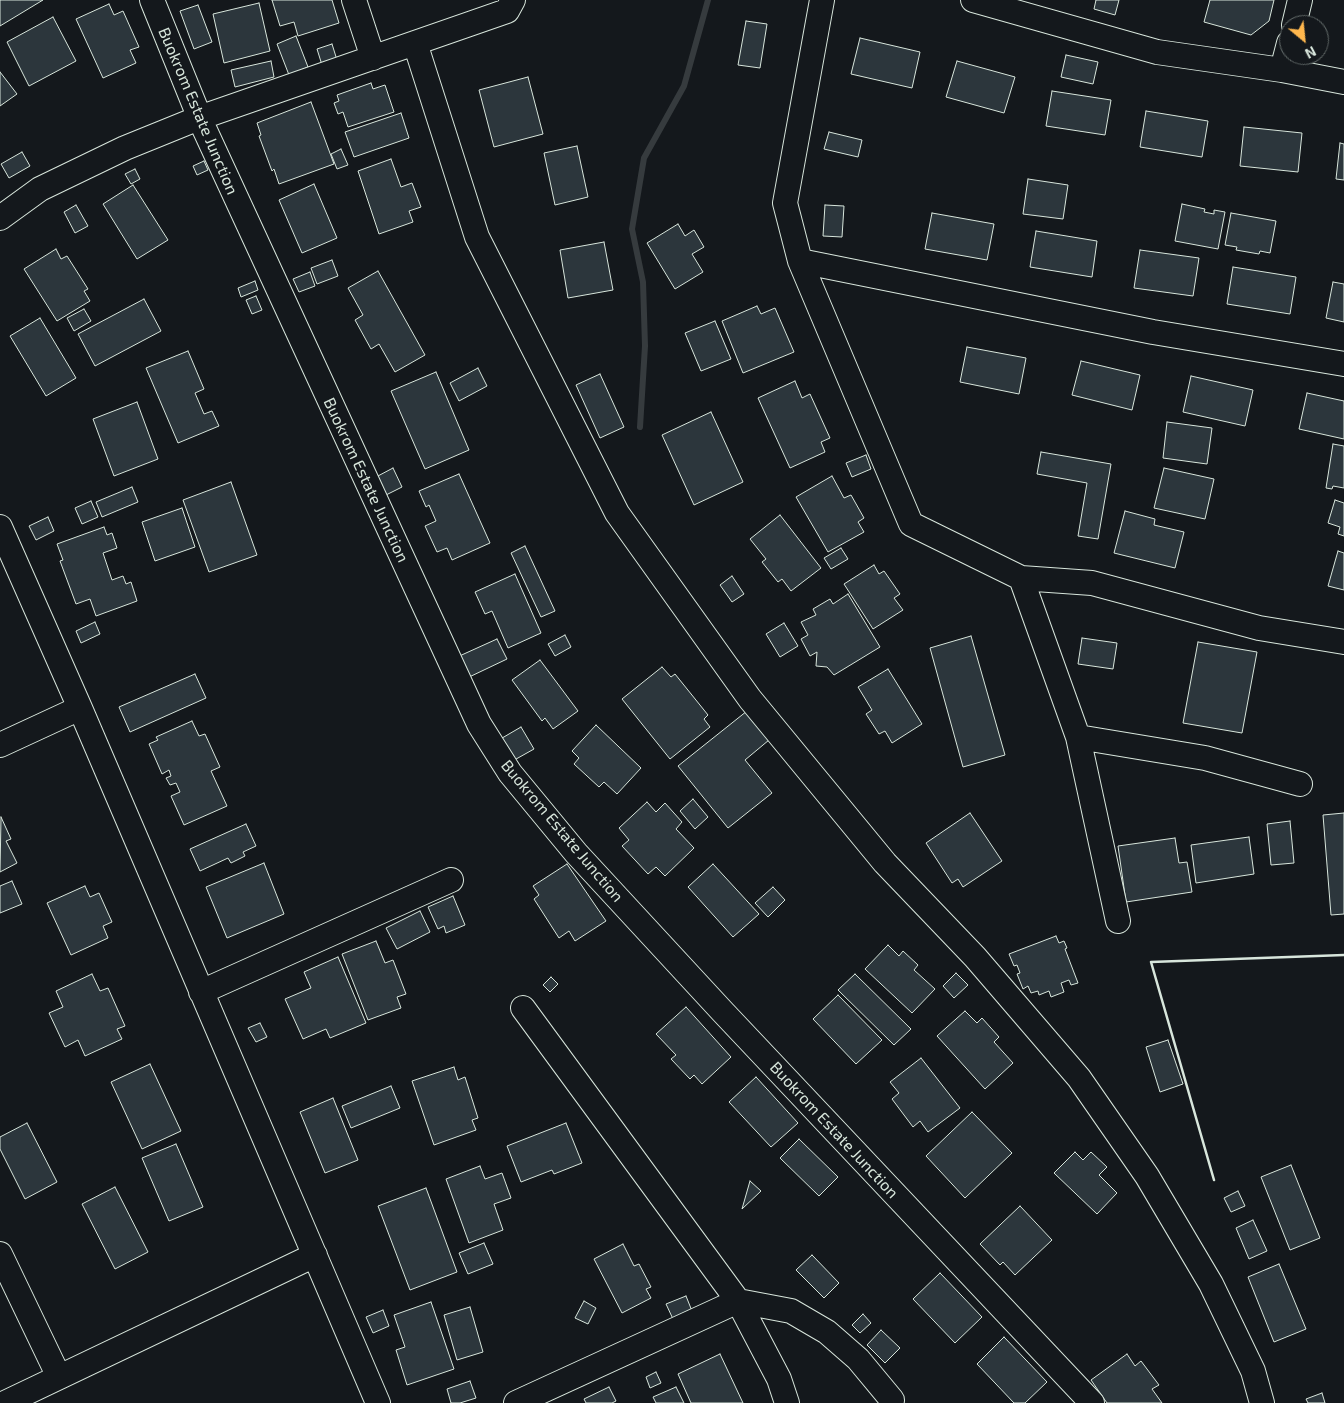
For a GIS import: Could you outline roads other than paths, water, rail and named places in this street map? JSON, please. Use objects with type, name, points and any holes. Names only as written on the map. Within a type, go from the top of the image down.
[{"type":"street","name":"Buokrom Estate Junction","points":[[152,0],[199,118],[478,724],[510,773],[576,853],[722,1011],[1092,1403]]},
{"type":"street","points":[[354,0],[372,58]]},
{"type":"street","points":[[0,218],[40,190],[126,148],[199,118],[508,11],[513,0]]},
{"type":"street","points":[[822,0],[785,203],[800,260],[911,524],[1021,578],[1092,583],[1259,628],[1344,642]]},
{"type":"street","points":[[973,0],[1157,52],[1282,70],[1344,82]]},
{"type":"street","points":[[1296,15],[1300,0]]},
{"type":"street","points":[[415,43],[477,237],[617,513],[756,706],[885,863],[975,957],[1079,1078],[1147,1176],[1211,1284],[1253,1372],[1262,1403]]},
{"type":"street","points":[[1282,70],[1283,65]]},
{"type":"street","points":[[800,260],[1153,332],[1344,364]]},
{"type":"street","points":[[0,527],[80,708],[378,1403]]},
{"type":"street","points":[[1021,578],[1078,737],[1118,921]]},
{"type":"street","points":[[0,745],[80,708]]},
{"type":"street","points":[[1078,737],[1205,758],[1300,784]]},
{"type":"street","points":[[201,992],[452,880]]},
{"type":"street","points":[[523,1008],[738,1301],[779,1379],[787,1403]]},
{"type":"street","points":[[0,1254],[59,1377]]},
{"type":"street","points":[[5,1403],[315,1255]]},
{"type":"street","points":[[516,1403],[738,1301],[791,1311],[827,1332],[858,1359],[892,1400]]},
{"type":"waterway","points":[[640,427],[645,346],[643,282],[632,229],[644,158],[684,86],[708,0]]}]
